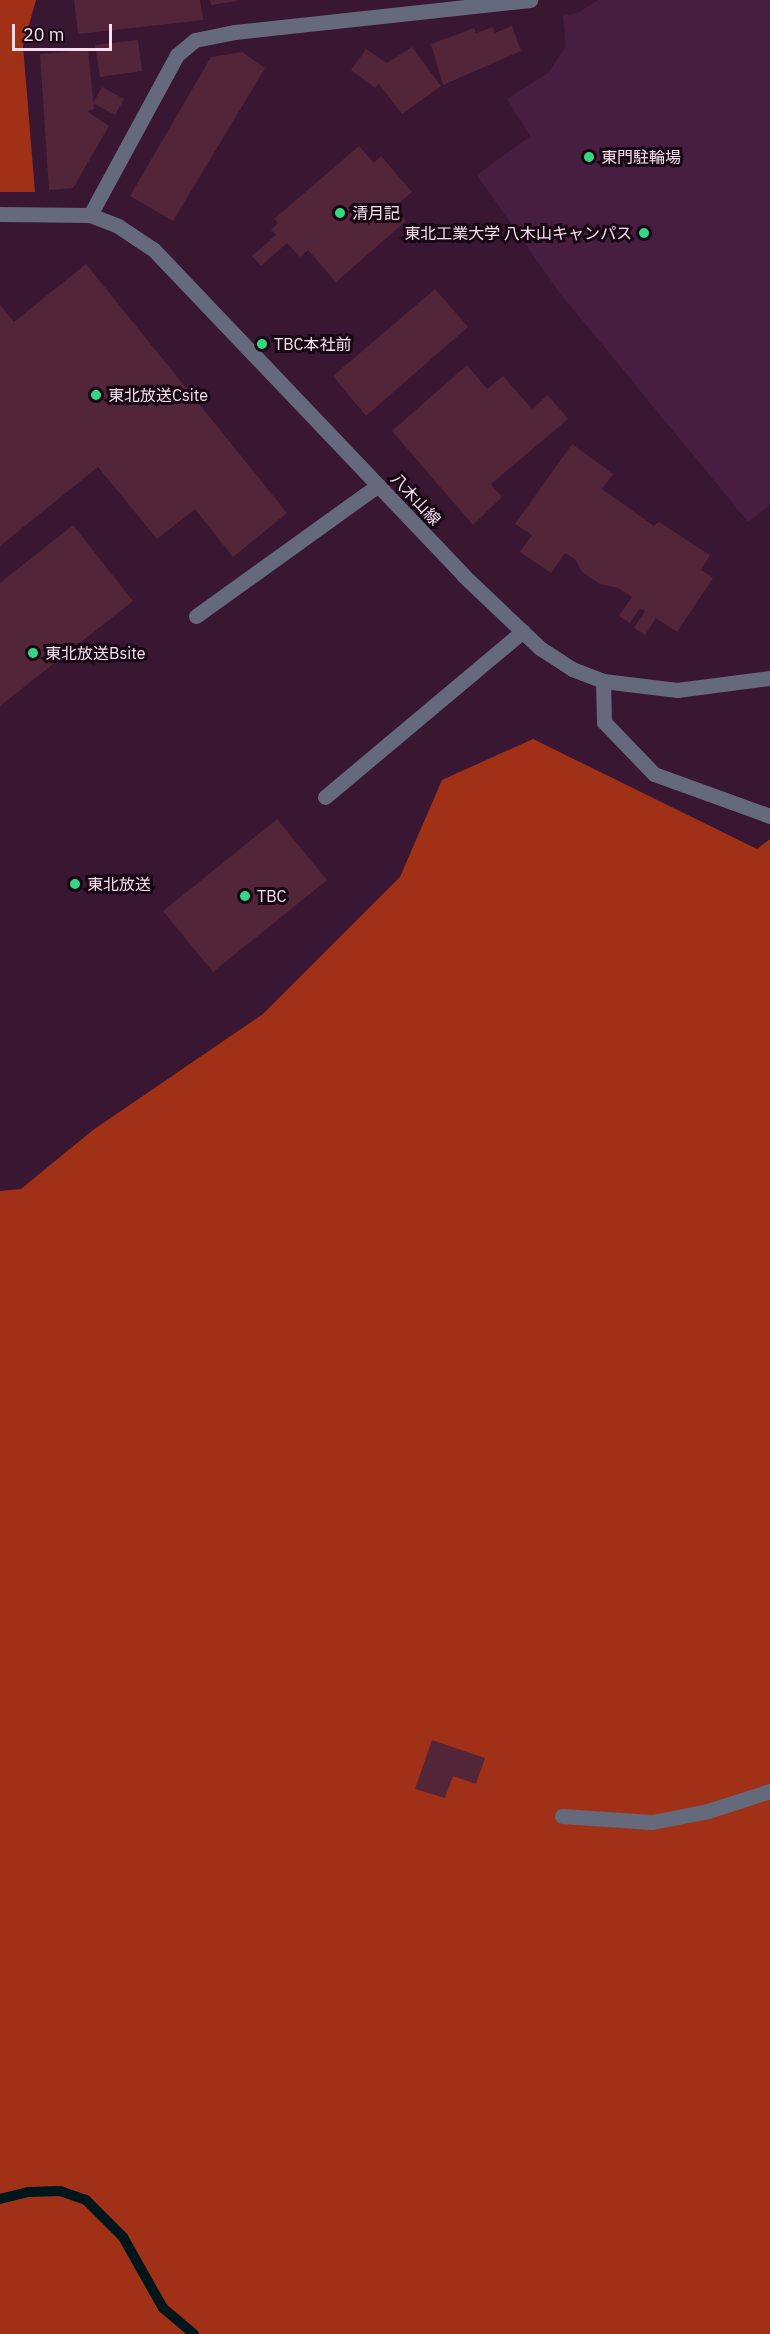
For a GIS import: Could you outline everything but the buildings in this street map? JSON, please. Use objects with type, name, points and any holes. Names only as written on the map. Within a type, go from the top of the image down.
[{"type":"street","points":[[0,214],[90,214],[177,55],[195,40],[235,32],[530,0]]},
{"type":"street","name":"八木山線","points":[[90,214],[118,226],[154,250],[463,575],[523,631],[572,669],[603,681],[677,690],[770,678]]},
{"type":"street","points":[[196,616],[378,484]]},
{"type":"street","points":[[325,797],[523,631]]},
{"type":"street","points":[[603,681],[604,722],[654,774],[770,816]]},
{"type":"street","points":[[562,1816],[652,1822],[708,1811],[770,1791]]},
{"type":"shaded area","points":[[0,0],[36,0],[23,46],[35,192],[0,192]]},
{"type":"shaded area","name":"東北工業大学 八木山キャンパス","points":[[598,0],[770,0],[770,505],[748,522],[559,292],[477,175],[530,136],[507,99],[548,73],[566,46],[563,16],[578,13]]},
{"type":"shaded area","points":[[533,739],[757,849],[770,839],[770,2334],[0,2334],[0,1191],[21,1189],[93,1130],[263,1014],[400,877],[442,780]]},
{"type":"waterway","points":[[0,2199],[28,2192],[60,2191],[86,2200],[123,2237],[163,2308],[194,2334]]},
{"type":"place","name":"東門駐輪場","points":[[589,157]]},
{"type":"place","name":"清月記","points":[[340,213]]},
{"type":"place","name":"東北工業大学 八木山キャンパス","points":[[644,233]]},
{"type":"place","name":"TBC本社前","points":[[262,344]]},
{"type":"place","name":"東北放送Csite","points":[[96,395]]},
{"type":"place","name":"東北放送Bsite","points":[[33,653]]},
{"type":"place","name":"東北放送","points":[[75,884]]},
{"type":"place","name":"TBC","points":[[245,896]]}]
